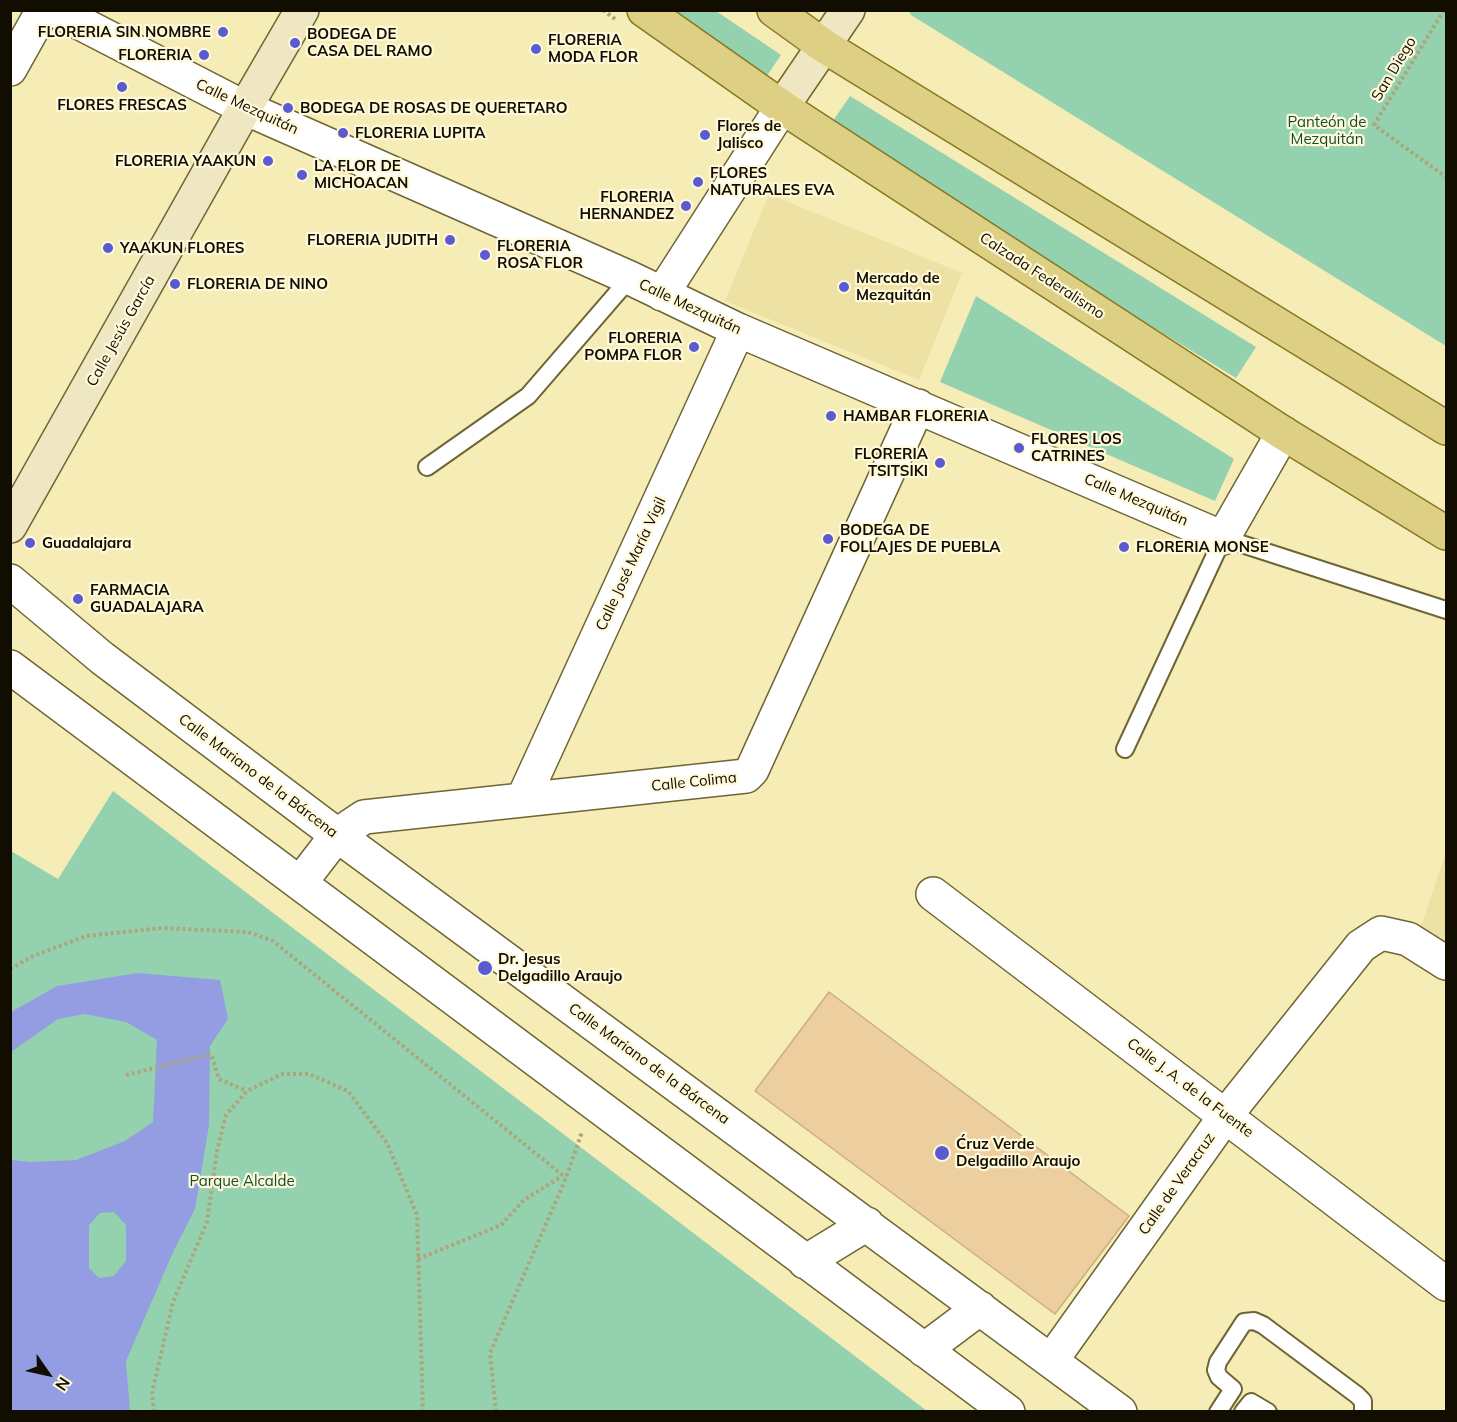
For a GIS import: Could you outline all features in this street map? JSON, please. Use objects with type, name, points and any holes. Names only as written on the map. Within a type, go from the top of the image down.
[{"type":"main road","name":"Calzada Federalismo","points":[[644,10],[782,107],[1283,433],[1446,533]]},
{"type":"main road","points":[[774,10],[824,46],[1446,428]]},
{"type":"street","points":[[10,69],[43,10]]},
{"type":"street","name":"Calle Mezquitán","points":[[55,10],[245,108],[630,278],[738,330],[1223,538]]},
{"type":"street","name":"Calle Jesús García","points":[[10,526],[302,10]]},
{"type":"street","points":[[662,294],[782,107],[848,10]]},
{"type":"street","name":"Calle José María Vigil","points":[[523,799],[738,330]]},
{"type":"street","name":"Calle Colima","points":[[300,883],[337,835],[364,817],[746,776],[752,770],[918,406]]},
{"type":"street","points":[[1223,538],[1283,433]]},
{"type":"street","name":"Calle Mariano de la Bárcena","points":[[10,581],[102,658],[337,835],[1120,1412]]},
{"type":"street","points":[[10,667],[1008,1412]]},
{"type":"street","name":"Calle J. A. de la Fuente","points":[[933,894],[1446,1284]]},
{"type":"street","name":"Calle de Veracruz","points":[[1051,1360],[1226,1115],[1361,946],[1381,933],[1408,939],[1446,963]]},
{"type":"street","points":[[805,1262],[867,1224]]},
{"type":"street","points":[[924,1350],[980,1308]]},
{"type":"lane","points":[[427,467],[528,396],[630,278]]},
{"type":"lane","points":[[1125,749],[1223,538],[1446,610]]},
{"type":"lane","points":[[1218,1412],[1233,1389],[1218,1377],[1216,1370],[1218,1362],[1244,1322],[1254,1321],[1263,1325],[1357,1395],[1363,1401],[1363,1412]]},
{"type":"lane","points":[[1243,1412],[1251,1402],[1268,1412]]},
{"type":"path","name":"San Diego","points":[[1444,10],[1374,125],[1446,177]]},
{"type":"path","points":[[10,969],[33,956],[86,936],[162,927],[248,932],[273,941],[564,1177]]},
{"type":"path","points":[[126,1075],[211,1054],[219,1079],[247,1091]]},
{"type":"path","points":[[154,1412],[152,1393],[173,1302],[207,1222],[217,1151],[226,1115],[247,1091],[282,1074],[309,1074],[348,1091],[387,1143],[417,1215],[423,1412]]},
{"type":"path","points":[[496,1412],[490,1353],[564,1177],[592,1103]]},
{"type":"path","points":[[418,1259],[501,1225],[524,1200],[564,1177]]},
{"type":"shaded area","name":"Mercado de Mezquitán","points":[[769,194],[962,273],[919,380],[725,301]]},
{"type":"shaded area","points":[[1446,852],[1446,951],[1419,932]]},
{"type":"green space","points":[[655,11],[716,11],[781,55],[762,83]]},
{"type":"green space","name":"Panteón de Mezquitán","points":[[909,11],[1446,11],[1446,346],[911,15]]},
{"type":"green space","points":[[850,96],[1256,347],[1236,378],[828,128]]},
{"type":"green space","points":[[976,296],[1234,459],[1215,501],[940,382]]},
{"type":"green space","name":"Parque Alcalde","points":[[113,791],[927,1411],[11,1412],[11,851],[58,879]]},
{"type":"water","points":[[138,973],[220,980],[228,1019],[210,1046],[209,1125],[195,1209],[174,1250],[126,1361],[130,1411],[11,1411],[11,1160],[31,1162],[76,1160],[125,1141],[153,1122],[157,1040],[126,1022],[85,1014],[58,1019],[11,1052],[11,1012],[57,986]],"holes":[[[114,1212],[126,1225],[126,1261],[114,1276],[99,1278],[89,1268],[89,1225],[100,1213]]]},
{"type":"building","name":"Ćruz Verde Delgadillo Araujo","points":[[829,992],[1129,1216],[1055,1314],[755,1091]]},
{"type":"place","name":"FLORERIA SIN NOMBRE","points":[[223,32]]},
{"type":"place","name":"BODEGA DE CASA DEL RAMO","points":[[295,43]]},
{"type":"place","name":"FLORERIA MODA FLOR","points":[[536,49]]},
{"type":"place","name":"FLORERIA","points":[[204,55]]},
{"type":"place","name":"FLORES FRESCAS","points":[[122,87]]},
{"type":"place","name":"BODEGA DE ROSAS DE QUERETARO","points":[[288,108]]},
{"type":"place","name":"FLORERIA LUPITA","points":[[343,133]]},
{"type":"place","name":"Flores de Jalisco","points":[[705,135]]},
{"type":"place","name":"FLORERIA YAAKUN","points":[[268,161]]},
{"type":"place","name":"LA FLOR DE MICHOACAN","points":[[302,175]]},
{"type":"place","name":"FLORES NATURALES EVA","points":[[698,182]]},
{"type":"place","name":"FLORERIA HERNANDEZ","points":[[686,206]]},
{"type":"place","name":"FLORERIA JUDITH","points":[[450,240]]},
{"type":"place","name":"YAAKUN FLORES","points":[[108,248]]},
{"type":"place","name":"FLORERIA ROSA FLOR","points":[[485,255]]},
{"type":"place","name":"FLORERIA DE NINO","points":[[175,284]]},
{"type":"place","name":"Mercado de Mezquitán","points":[[844,287]]},
{"type":"place","name":"FLORERIA POMPA FLOR","points":[[694,347]]},
{"type":"place","name":"HAMBAR FLORERIA","points":[[831,416]]},
{"type":"place","name":"FLORES LOS CATRINES","points":[[1019,448]]},
{"type":"place","name":"FLORERIA TSITSIKI","points":[[940,463]]},
{"type":"place","name":"BODEGA DE FOLLAJES DE PUEBLA","points":[[828,539]]},
{"type":"place","name":"Guadalajara","points":[[30,543]]},
{"type":"place","name":"FLORERIA MONSE","points":[[1124,547]]},
{"type":"place","name":"FARMACIA GUADALAJARA","points":[[78,599]]},
{"type":"place","name":"Dr. Jesus Delgadillo Araujo","points":[[485,968]]},
{"type":"place","name":"Ćruz Verde Delgadillo Araujo","points":[[942,1153]]}]
